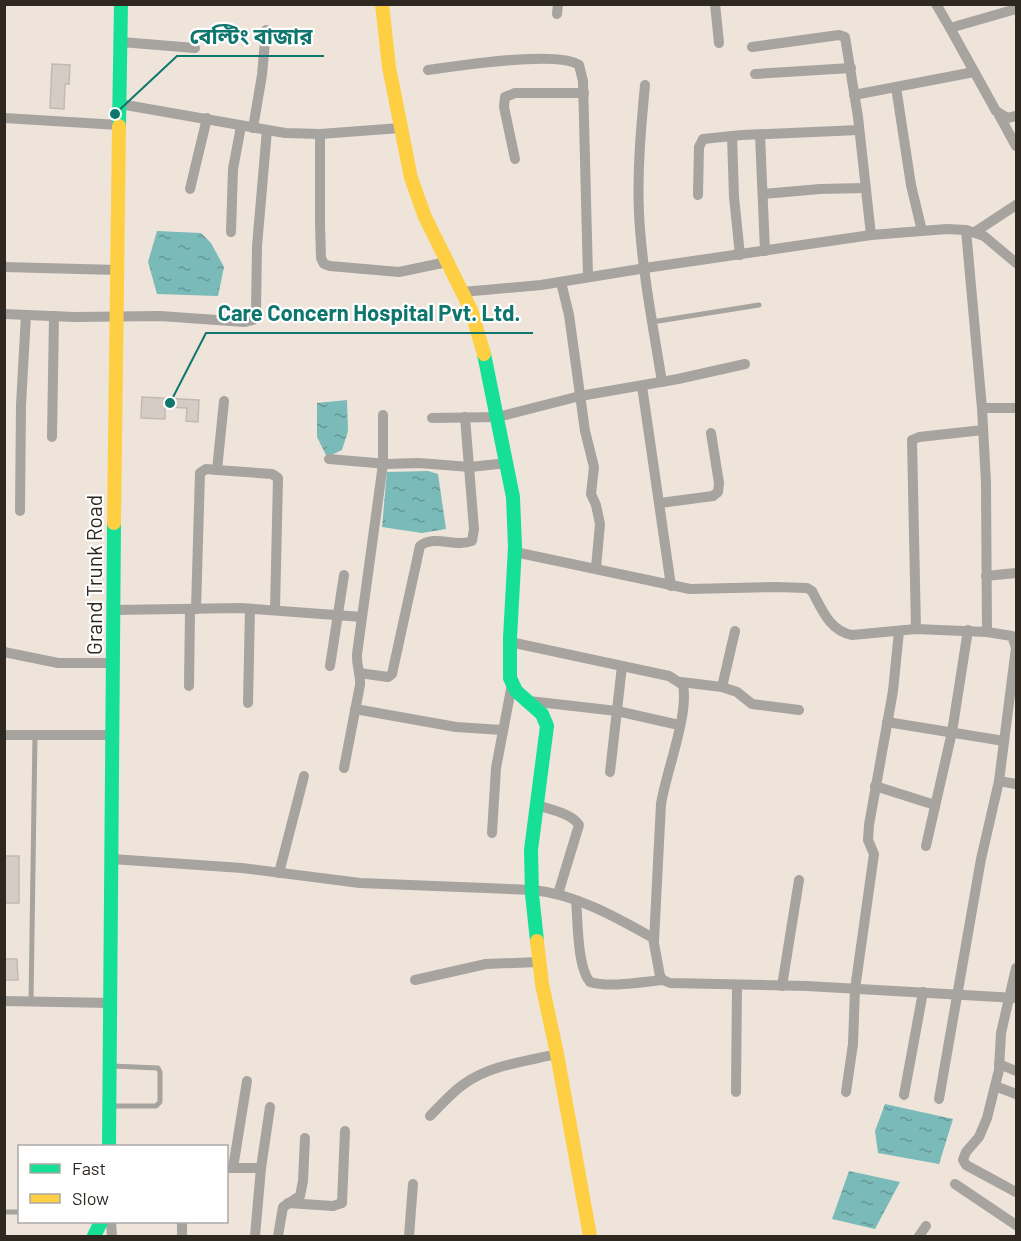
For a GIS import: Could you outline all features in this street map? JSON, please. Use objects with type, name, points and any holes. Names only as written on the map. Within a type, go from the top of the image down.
[{"type":"street","name":"Grand Trunk Road","points":[[109,1145],[122,4]]},
{"type":"street","points":[[382,4],[389,67],[411,177],[426,217],[471,310],[498,417],[513,497],[515,552],[510,642],[512,684],[496,768],[492,833]]},
{"type":"street","points":[[715,4],[719,43]]},
{"type":"street","points":[[936,4],[1017,146]]},
{"type":"street","points":[[950,28],[1017,9]]},
{"type":"street","points":[[253,128],[262,75],[266,30]]},
{"type":"street","points":[[752,47],[842,35],[846,39],[859,130],[870,236]]},
{"type":"street","points":[[121,42],[195,48]]},
{"type":"street","points":[[429,70],[504,61],[564,60],[579,66],[584,93],[588,277]]},
{"type":"street","points":[[755,74],[851,68]]},
{"type":"street","points":[[854,94],[974,72]]},
{"type":"street","points":[[645,85],[639,200],[644,268],[662,382]]},
{"type":"street","points":[[896,87],[911,185],[922,231]]},
{"type":"street","points":[[515,159],[504,107],[505,97],[515,93],[584,93]]},
{"type":"street","points":[[120,104],[267,130],[320,134],[400,128]]},
{"type":"street","points":[[999,114],[1007,118],[1017,116]]},
{"type":"street","points":[[4,118],[119,125]]},
{"type":"street","points":[[190,189],[207,118]]},
{"type":"street","points":[[231,232],[233,169],[241,126]]},
{"type":"street","points":[[4,314],[160,316],[245,322],[253,320],[256,311],[257,246],[267,130]]},
{"type":"street","points":[[698,195],[701,141],[732,136],[859,130]]},
{"type":"street","points":[[320,134],[321,258],[324,264],[387,272],[409,271],[447,262]]},
{"type":"street","points":[[760,135],[765,251]]},
{"type":"street","points":[[732,136],[734,197],[740,255]]},
{"type":"street","points":[[762,194],[865,188]]},
{"type":"street","points":[[971,231],[1017,205]]},
{"type":"street","points":[[462,292],[561,282],[870,236],[922,231],[971,231],[992,241],[1017,263]]},
{"type":"street","points":[[971,231],[986,483],[987,632]]},
{"type":"street","points":[[4,267],[118,270]]},
{"type":"street","points":[[561,282],[569,315],[585,431],[594,467],[591,494],[600,524],[596,568]]},
{"type":"street","points":[[20,511],[21,405],[26,315]]},
{"type":"street","points":[[52,437],[54,316]]},
{"type":"street","points":[[432,418],[498,417],[580,396],[642,386],[745,364]]},
{"type":"street","points":[[642,386],[671,586]]},
{"type":"street","points":[[217,470],[224,401]]},
{"type":"street","points":[[982,408],[1017,408]]},
{"type":"street","points":[[344,768],[360,685],[357,664],[383,464],[383,416]]},
{"type":"street","points":[[359,673],[392,675],[420,546],[430,541],[462,543],[472,541],[474,529],[465,417]]},
{"type":"street","points":[[916,629],[912,440],[919,437],[983,430]]},
{"type":"street","points":[[660,503],[713,496],[718,492],[719,483],[711,433]]},
{"type":"street","points":[[329,459],[383,464],[418,463],[470,466],[507,464]]},
{"type":"street","points":[[189,686],[200,473],[206,469],[272,474],[278,478],[275,610]]},
{"type":"street","points":[[515,552],[671,586],[698,589],[807,588],[812,591],[833,626],[845,634],[858,636],[916,629],[968,630],[1012,636],[1016,648],[1015,662],[999,781],[981,859],[939,1099]]},
{"type":"street","points":[[986,576],[1017,573]]},
{"type":"street","points":[[330,666],[344,575]]},
{"type":"street","points":[[114,610],[250,609],[362,617]]},
{"type":"street","points":[[248,703],[250,609]]},
{"type":"street","points":[[926,846],[952,732],[968,630]]},
{"type":"street","points":[[722,687],[735,631]]},
{"type":"street","points":[[846,1092],[854,1035],[855,989],[874,854],[868,834],[897,668],[899,631]]},
{"type":"street","points":[[510,642],[669,676],[681,682],[722,687],[737,692],[752,704],[799,710]]},
{"type":"street","points":[[4,652],[58,663],[114,663]]},
{"type":"street","points":[[610,772],[622,666]]},
{"type":"street","points":[[663,980],[660,976],[654,941],[661,804],[679,725],[684,688],[681,682]]},
{"type":"street","points":[[512,684],[519,694],[542,714],[547,726],[531,850],[538,962],[590,1236]]},
{"type":"street","points":[[529,702],[617,711],[679,725]]},
{"type":"street","points":[[355,709],[456,727],[502,730]]},
{"type":"street","points":[[887,722],[1005,741]]},
{"type":"street","points":[[4,735],[113,735]]},
{"type":"street","points":[[279,873],[304,776]]},
{"type":"street","points":[[999,781],[1017,784]]},
{"type":"street","points":[[875,786],[935,805]]},
{"type":"street","points":[[537,805],[570,817],[579,825],[558,894]]},
{"type":"street","points":[[112,859],[231,867],[360,883],[533,890],[558,894],[576,901],[639,931],[654,941]]},
{"type":"street","points":[[782,986],[799,880]]},
{"type":"street","points":[[576,901],[585,974],[590,982],[598,984],[663,980],[670,983],[855,989],[1013,998]]},
{"type":"street","points":[[415,980],[486,964],[538,962]]},
{"type":"street","points":[[1017,968],[1013,998],[1001,1033],[995,1086],[983,1128],[963,1160],[966,1165],[1017,1192]]},
{"type":"street","points":[[736,1092],[737,985]]},
{"type":"street","points":[[904,1095],[923,992]]},
{"type":"street","points":[[4,1001],[111,1003]]},
{"type":"street","points":[[430,1116],[472,1078],[500,1068],[557,1054]]},
{"type":"street","points":[[999,1064],[1017,1071]]},
{"type":"street","points":[[247,1081],[230,1168],[261,1168]]},
{"type":"street","points":[[995,1086],[1017,1094]]},
{"type":"street","points":[[255,1236],[261,1168],[270,1107]]},
{"type":"street","points":[[288,1203],[333,1206],[342,1203],[345,1131]]},
{"type":"street","points":[[278,1236],[282,1207],[297,1199],[301,1190],[305,1138]]},
{"type":"street","points":[[410,1236],[413,1184]]},
{"type":"street","points":[[955,1184],[1017,1225]]},
{"type":"street","points":[[103,1223],[112,1236]]},
{"type":"street","points":[[919,1236],[926,1226]]},
{"type":"lane","points":[[652,322],[759,305]]},
{"type":"lane","points":[[31,1002],[35,735]]},
{"type":"lane","points":[[110,1066],[158,1068],[160,1072],[160,1101],[156,1106],[110,1106]]},
{"type":"water","points":[[157,231],[201,233],[211,243],[224,267],[218,296],[157,294],[148,262]]},
{"type":"water","points":[[347,400],[348,431],[342,450],[327,457],[317,437],[317,403]]},
{"type":"water","points":[[428,471],[438,474],[446,529],[422,533],[382,527],[387,472]]},
{"type":"water","points":[[885,1104],[953,1119],[939,1164],[878,1153],[875,1131]]},
{"type":"water","points":[[849,1171],[900,1182],[875,1229],[832,1219]]},
{"type":"building","points":[[52,64],[70,65],[69,84],[65,84],[64,109],[50,108]]},
{"type":"building","points":[[142,397],[199,400],[198,422],[186,421],[187,408],[165,407],[165,419],[141,418]]},
{"type":"building","points":[[4,856],[19,856],[19,903],[4,903]]},
{"type":"building","points":[[4,959],[17,959],[18,980],[4,980]]},
{"type":"traffic: fast","points":[[119,126],[121,4]]},
{"type":"traffic: fast","points":[[484,354],[513,497],[515,547],[510,678],[516,691],[542,714],[547,726],[531,850],[532,894],[537,941]]},
{"type":"traffic: fast","points":[[109,1145],[114,523]]},
{"type":"traffic: fast","points":[[94,1236],[100,1223]]},
{"type":"traffic: slow","points":[[382,4],[389,67],[411,178],[425,217],[471,310],[484,354]]},
{"type":"traffic: slow","points":[[114,523],[119,126]]},
{"type":"traffic: slow","points":[[537,941],[542,984],[590,1236]]},
{"type":"place","name":"বেল্টিং বাজার","points":[[115,114]]},
{"type":"place","name":"Care Concern Hospital Pvt. Ltd.","points":[[170,403]]}]
